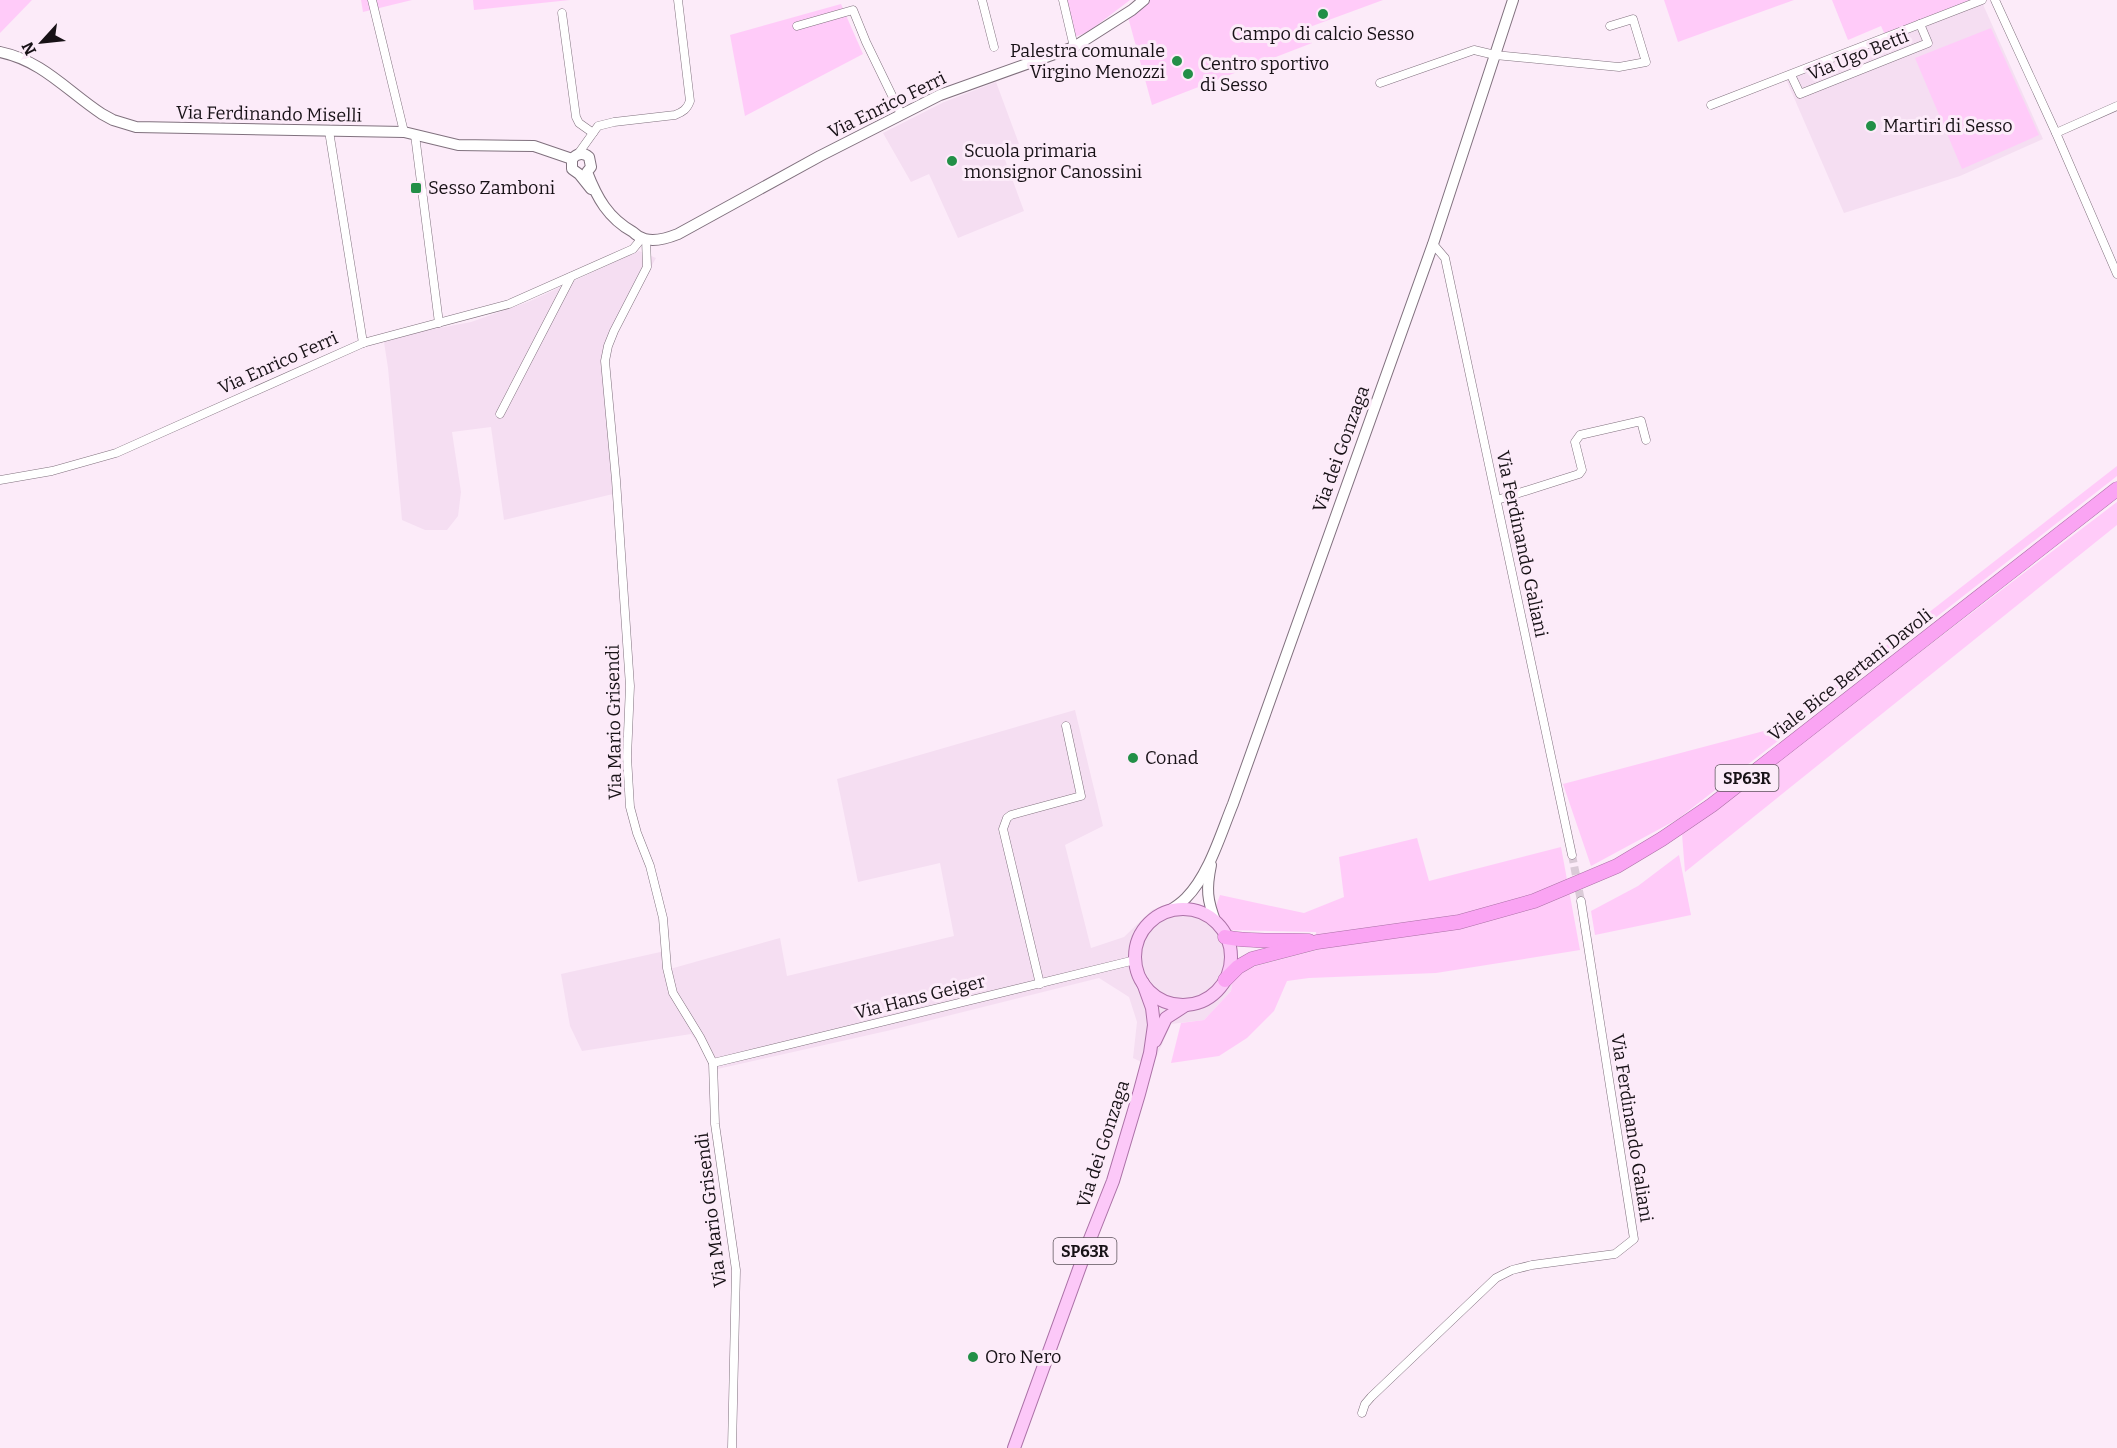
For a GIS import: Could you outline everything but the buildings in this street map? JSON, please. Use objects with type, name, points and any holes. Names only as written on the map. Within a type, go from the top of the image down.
[{"type":"highway","name":"Viale Bice Bertani Davoli","points":[[1317,942],[1427,927],[1480,917],[1555,893],[1625,862],[1712,805],[2117,489]]},
{"type":"highway","name":"SP63R","points":[[1225,937],[1251,941],[1317,942]]},
{"type":"highway","name":"SP63R","points":[[1225,980],[1238,967],[1252,959],[1317,942]]},
{"type":"main road","points":[[1135,960],[1137,945],[1143,931],[1154,920],[1167,912],[1193,911],[1205,915],[1216,923],[1225,937],[1230,958],[1225,980]]},
{"type":"main road","name":"SP63R","points":[[1135,960],[1152,1008],[1154,1025],[1150,1053]]},
{"type":"main road","name":"SP63R","points":[[1150,1053],[1166,1018],[1186,1005],[1209,997],[1225,980]]},
{"type":"main road","points":[[1143,983],[1154,996],[1178,1005],[1186,1005]]},
{"type":"main road","name":"Via dei Gonzaga","points":[[1014,1448],[1113,1181],[1150,1053]]},
{"type":"street","points":[[372,0],[404,132]]},
{"type":"street","points":[[644,239],[621,225],[604,208],[579,163],[598,126],[675,115],[683,113],[688,106],[690,101],[678,0]]},
{"type":"street","points":[[982,0],[994,47]]},
{"type":"street","points":[[1063,0],[1074,48]]},
{"type":"street","name":"Via Enrico Ferri","points":[[0,480],[52,471],[116,453],[363,343],[509,304],[633,249],[644,239],[663,239],[678,234],[901,114],[963,86],[1074,48],[1144,0]]},
{"type":"street","name":"Via dei Gonzaga","points":[[1167,912],[1187,897],[1198,883],[1214,853],[1233,804],[1433,244],[1513,0]]},
{"type":"street","name":"Via Ugo Betti","points":[[1712,105],[1982,0]]},
{"type":"street","points":[[1995,0],[2117,274]]},
{"type":"street","points":[[797,26],[853,10],[901,114]]},
{"type":"street","points":[[562,13],[576,117],[592,135]]},
{"type":"street","points":[[1380,83],[1474,50],[1495,55],[1619,67],[1646,62],[1633,19],[1610,26]]},
{"type":"street","name":"Via Ugo Betti","points":[[1791,75],[1800,94],[1811,90],[1928,43],[1920,24]]},
{"type":"street","name":"Via Ferdinando Miselli","points":[[0,52],[19,54],[39,66],[102,114],[136,127],[404,132],[458,145],[534,146],[579,163]]},
{"type":"street","points":[[2056,134],[2117,106]]},
{"type":"street","points":[[328,131],[363,343]]},
{"type":"street","points":[[415,135],[439,323]]},
{"type":"street","name":"Via Mario Grisendi","points":[[644,239],[647,267],[614,331],[605,361],[616,480],[629,675],[627,757],[630,807],[650,866],[663,918],[667,968],[673,993],[713,1063],[715,1124],[736,1270],[732,1448]]},
{"type":"street","name":"Via Ferdinando Galiani","points":[[1433,244],[1445,258],[1572,855]]},
{"type":"street","points":[[500,414],[571,277]]},
{"type":"street","points":[[1497,500],[1579,474],[1582,470],[1575,442],[1581,435],[1641,422],[1646,440]]},
{"type":"street","points":[[1040,984],[1003,829],[1006,818],[1011,815],[1081,796],[1066,726]]},
{"type":"street","name":"Via dei Gonzaga","points":[[1214,853],[1207,885],[1208,902],[1216,923]]},
{"type":"street","name":"Via Ferdinando Galiani","points":[[1362,1413],[1371,1397],[1496,1278],[1512,1270],[1532,1265],[1615,1254],[1634,1239],[1581,901]]},
{"type":"street","name":"Via Hans Geiger","points":[[713,1063],[1135,960]]},
{"type":"shaded area","points":[[0,0],[32,0],[0,33]]},
{"type":"shaded area","points":[[361,0],[412,0],[363,12]]},
{"type":"shaded area","points":[[473,0],[570,0],[474,10]]},
{"type":"shaded area","points":[[1063,0],[1130,0],[1088,32],[1072,38]]},
{"type":"shaded area","name":"Centro sportivo di Sesso","points":[[1147,0],[1383,0],[1307,28],[1312,43],[1152,105],[1128,17]]},
{"type":"shaded area","points":[[1664,0],[1794,0],[1678,42]]},
{"type":"shaded area","points":[[1832,0],[1975,0],[1886,37],[1881,26],[1848,40]]},
{"type":"shaded area","points":[[1981,0],[2043,139],[1960,176],[1844,213],[1785,77]]},
{"type":"shaded area","points":[[841,4],[863,54],[745,116],[730,35]]},
{"type":"shaded area","points":[[1991,28],[2039,135],[1962,169],[1915,58]]},
{"type":"shaded area","name":"Scuola primaria monsignor Canossini","points":[[996,82],[1019,144],[1001,149],[1024,211],[958,238],[929,174],[911,182],[883,133],[944,102]]},
{"type":"shaded area","points":[[639,251],[656,258],[620,324],[603,369],[613,494],[504,520],[491,427],[452,432],[461,492],[458,516],[447,530],[425,530],[402,520],[384,342],[423,331],[471,322],[528,302]]},
{"type":"shaded area","points":[[2117,466],[2117,476],[1678,819],[1591,866],[1563,784],[1783,726]]},
{"type":"shaded area","points":[[2117,502],[2117,525],[1685,872],[1682,834]]},
{"type":"shaded area","points":[[1075,710],[1103,826],[1065,845],[1091,948],[1124,937],[1152,910],[1176,901],[1215,909],[1237,955],[1231,991],[1204,1020],[1171,1024],[1152,1067],[1133,1058],[1137,1022],[1129,997],[1099,978],[891,1030],[713,1070],[691,1034],[582,1051],[570,1026],[561,974],[665,951],[670,969],[780,938],[787,976],[954,936],[940,863],[858,882],[837,779]]},
{"type":"shaded area","points":[[1417,838],[1429,881],[1561,847],[1580,950],[1436,973],[1309,978],[1287,981],[1274,1011],[1247,1038],[1219,1056],[1171,1063],[1181,1023],[1204,1020],[1231,991],[1233,977],[1256,966],[1317,950],[1316,932],[1225,930],[1215,909],[1220,895],[1304,913],[1344,897],[1339,857]]},
{"type":"shaded area","points":[[1679,855],[1691,915],[1595,935],[1591,911],[1638,886]]},
{"type":"tunnel","points":[[1572,855],[1581,901]]},
{"type":"place","name":"Campo di calcio Sesso","points":[[1323,14]]},
{"type":"place","name":"Palestra comunale Virgino Menozzi","points":[[1177,61]]},
{"type":"place","name":"Centro sportivo di Sesso","points":[[1188,74]]},
{"type":"place","name":"Martiri di Sesso","points":[[1871,126]]},
{"type":"place","name":"Scuola primaria monsignor Canossini","points":[[952,161]]},
{"type":"place","name":"Sesso Zamboni","points":[[416,188]]},
{"type":"place","name":"Conad","points":[[1133,758]]},
{"type":"place","name":"Oro Nero","points":[[973,1357]]}]
